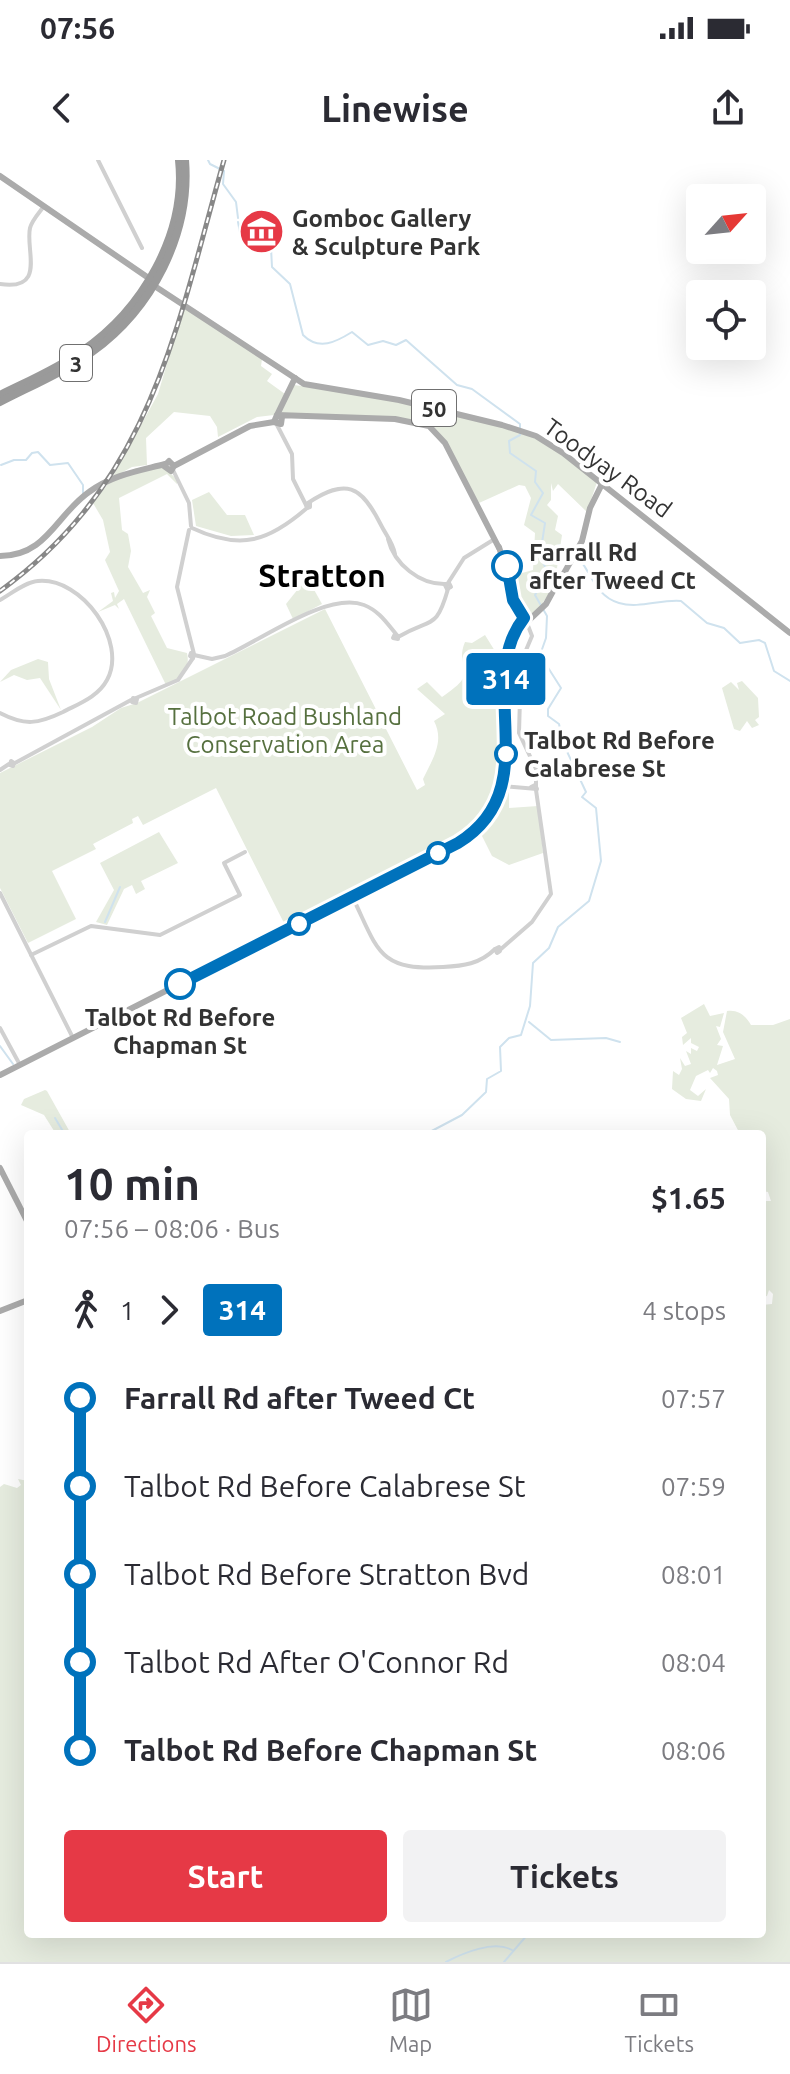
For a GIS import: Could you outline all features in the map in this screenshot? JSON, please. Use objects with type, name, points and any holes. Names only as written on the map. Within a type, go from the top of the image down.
[{"type":"highway","name":"3","points":[[0,395],[81,352],[114,325],[151,282],[172,225],[179,160]]},
{"type":"highway","name":"3","points":[[0,402],[95,350],[120,328],[151,282],[180,221],[185,160]]},
{"type":"main road","name":"Toodyay Road","points":[[0,176],[291,380],[326,389],[399,400],[516,429],[553,446],[601,488],[620,499],[790,633]]},
{"type":"main road","name":"Toodyay Road","points":[[291,380],[326,389]]},
{"type":"main road","points":[[279,420],[291,380]]},
{"type":"main road","points":[[0,557],[34,548],[90,492],[131,470],[170,467],[250,426],[296,416],[395,419],[432,429],[445,443],[490,530],[523,622]]},
{"type":"main road","points":[[0,1075],[469,835],[489,814],[504,785],[507,659],[523,622],[543,606],[576,552],[601,488]]},
{"type":"main road","points":[[0,557],[20,557],[37,550],[90,492]]},
{"type":"main road","points":[[61,523],[72,515]]},
{"type":"main road","points":[[0,1168],[24,1215]]},
{"type":"main road","points":[[0,1311],[24,1302]]},
{"type":"street","points":[[98,160],[142,248]]},
{"type":"street","points":[[0,284],[16,283],[29,274],[34,258],[30,229],[44,206]]},
{"type":"street","points":[[279,420],[292,457],[295,487],[307,505]]},
{"type":"street","points":[[0,770],[182,678],[193,656],[191,631],[177,587],[191,528],[189,503],[170,467]]},
{"type":"street","points":[[191,528],[230,540],[255,540],[284,528],[307,505],[334,488],[356,492],[370,504],[395,554],[409,571],[447,586]]},
{"type":"street","points":[[193,656],[212,659],[229,655],[325,606],[349,602],[363,605],[383,617],[397,634],[437,619],[443,610],[447,586],[464,558],[495,542]]},
{"type":"street","points":[[0,600],[29,584],[43,581],[67,585],[89,602],[109,645],[110,672],[102,687],[86,700],[39,723],[22,723],[0,713]]},
{"type":"street","points":[[353,897],[376,946],[399,966],[414,969],[463,966],[490,954],[532,922],[551,894],[534,788],[536,769],[519,733],[520,665],[522,652],[532,636],[523,622]]},
{"type":"street","points":[[504,785],[534,788]]},
{"type":"street","points":[[31,955],[91,926],[162,934],[240,895],[224,863],[245,852]]},
{"type":"street","points":[[1,896],[73,1038]]},
{"type":"street","points":[[0,1028],[20,1065]]},
{"type":"green space","points":[[184,306],[262,359],[261,366],[272,374],[267,381],[285,394],[274,415],[257,417],[218,437],[217,427],[210,416],[174,412],[146,438],[147,465],[132,467],[112,478],[158,394]]},
{"type":"green space","points":[[294,385],[375,396],[525,432],[553,446],[597,482],[587,512],[558,484],[553,491],[551,483],[551,500],[547,505],[558,516],[555,530],[562,535],[557,568],[562,574],[534,616],[522,616],[511,576],[533,570],[535,533],[524,525],[531,498],[525,486],[519,485],[479,503],[445,442],[423,422],[282,414],[281,408]]},
{"type":"green space","points":[[136,468],[164,468],[178,480],[177,484],[167,474],[119,498],[122,530],[128,534],[131,551],[128,567],[143,593],[150,590],[147,597],[155,613],[151,616],[167,648],[187,653],[186,669],[166,685],[124,599],[117,604],[119,609],[115,605],[98,612],[113,601],[111,593],[114,592],[115,598],[119,591],[105,560],[110,552],[103,520],[93,503],[108,484]]},
{"type":"green space","points":[[209,492],[227,515],[245,515],[254,535],[231,536],[196,526],[192,500]]},
{"type":"green space","points":[[302,584],[312,586],[322,604],[293,619],[286,604]]},
{"type":"green space","name":"Talbot Road Bushland Conservation Area","points":[[325,609],[417,790],[425,785],[423,779],[438,744],[434,721],[445,714],[417,689],[427,682],[442,697],[455,688],[465,675],[462,652],[465,642],[472,643],[485,635],[503,664],[501,768],[482,816],[467,833],[286,927],[216,788],[143,825],[138,816],[132,819],[133,823],[93,844],[96,849],[52,871],[76,919],[28,943],[0,888],[0,773],[92,727],[121,708],[137,703]]},
{"type":"green space","points":[[38,659],[48,662],[49,679],[61,710],[40,678],[27,680],[14,675],[0,682],[11,670]]},
{"type":"green space","points":[[742,681],[758,698],[759,717],[755,720],[759,725],[752,728],[747,721],[740,731],[734,729],[722,688],[731,682],[739,690],[737,683]]},
{"type":"green space","points":[[509,790],[509,808],[538,806],[543,853],[509,865],[492,856],[479,830],[503,791]]},
{"type":"green space","points":[[159,832],[178,863],[141,881],[145,889],[136,894],[132,885],[124,889],[107,925],[96,922],[114,890],[100,863]]},
{"type":"green space","points":[[704,1004],[710,1016],[724,1013],[720,1027],[716,1026],[721,1039],[717,1045],[723,1046],[717,1065],[735,1059],[723,1032],[727,1011],[741,1014],[751,1025],[773,1025],[790,1019],[790,1962],[0,1962],[0,1487],[4,1484],[17,1488],[21,1485],[18,1479],[24,1480],[24,1938],[766,1938],[766,1305],[772,1304],[773,1294],[769,1290],[766,1296],[766,1201],[771,1201],[766,1192],[766,1130],[738,1130],[730,1115],[729,1099],[710,1078],[718,1075],[713,1068],[710,1073],[708,1070],[696,1076],[690,1090],[698,1096],[706,1089],[701,1101],[686,1099],[672,1089],[673,1071],[679,1075],[682,1069],[680,1058],[685,1066],[691,1064],[686,1051],[691,1054],[691,1048],[697,1051],[699,1047],[691,1043],[691,1038],[683,1045],[682,1037],[687,1033],[681,1018]]},
{"type":"green space","points":[[47,1091],[69,1130],[53,1130],[44,1115],[21,1105],[24,1099]]},
{"type":"waterway","points":[[208,160],[224,171],[223,184],[236,202],[238,218]]},
{"type":"waterway","points":[[238,222],[241,238],[250,248],[271,248],[272,267],[290,284],[303,335],[321,344],[334,342],[352,332],[368,345],[383,341],[396,345],[406,340],[457,385],[472,389],[520,424],[520,435],[509,441],[510,453],[536,471],[535,482],[543,493],[531,515],[545,523],[540,556],[548,573],[535,595],[547,616],[546,638],[540,655],[561,688],[548,709],[548,716],[559,724],[563,743],[586,792],[582,797],[596,808],[601,861],[589,901],[558,927],[549,948],[533,963],[530,1006],[521,1035],[509,1038],[500,1047],[501,1071],[487,1079],[486,1092],[462,1115],[434,1130]]},
{"type":"waterway","points":[[1,465],[26,460],[32,453],[38,452],[50,465],[68,463],[83,485],[83,493]]},
{"type":"waterway","points":[[559,545],[577,556],[600,591],[609,598],[634,605],[681,601],[707,623],[724,628],[740,643],[759,640],[765,643],[774,671],[790,681]]},
{"type":"waterway","points":[[105,922],[120,887]]},
{"type":"waterway","points":[[529,1022],[551,1040],[606,1038],[620,1042]]},
{"type":"waterway","points":[[0,1046],[13,1064]]},
{"type":"waterway","points":[[55,1118],[62,1130]]},
{"type":"waterway","points":[[504,1962],[525,1938]]},
{"type":"waterway","points":[[446,1962],[488,1947],[512,1950]]},
{"type":"railway","points":[[0,591],[51,548],[92,501],[125,451],[151,398],[172,342],[224,160]]},
{"type":"bus line","name":"314","points":[[180,984],[458,843],[489,814],[502,792],[505,779],[508,651],[524,618],[513,600],[507,566]]},
{"type":"place","name":"Gomboc Gallery & Sculpture Park","points":[[261,232]]},
{"type":"place","name":"Farrall Rd after Tweed Ct","points":[[507,566]]},
{"type":"place","name":"Talbot Rd Before Calabrese St","points":[[506,754]]},
{"type":"place","name":"Talbot Rd Before Chapman St","points":[[180,984]]},
{"type":"district","name":"Stratton","points":[[322,575]]}]
